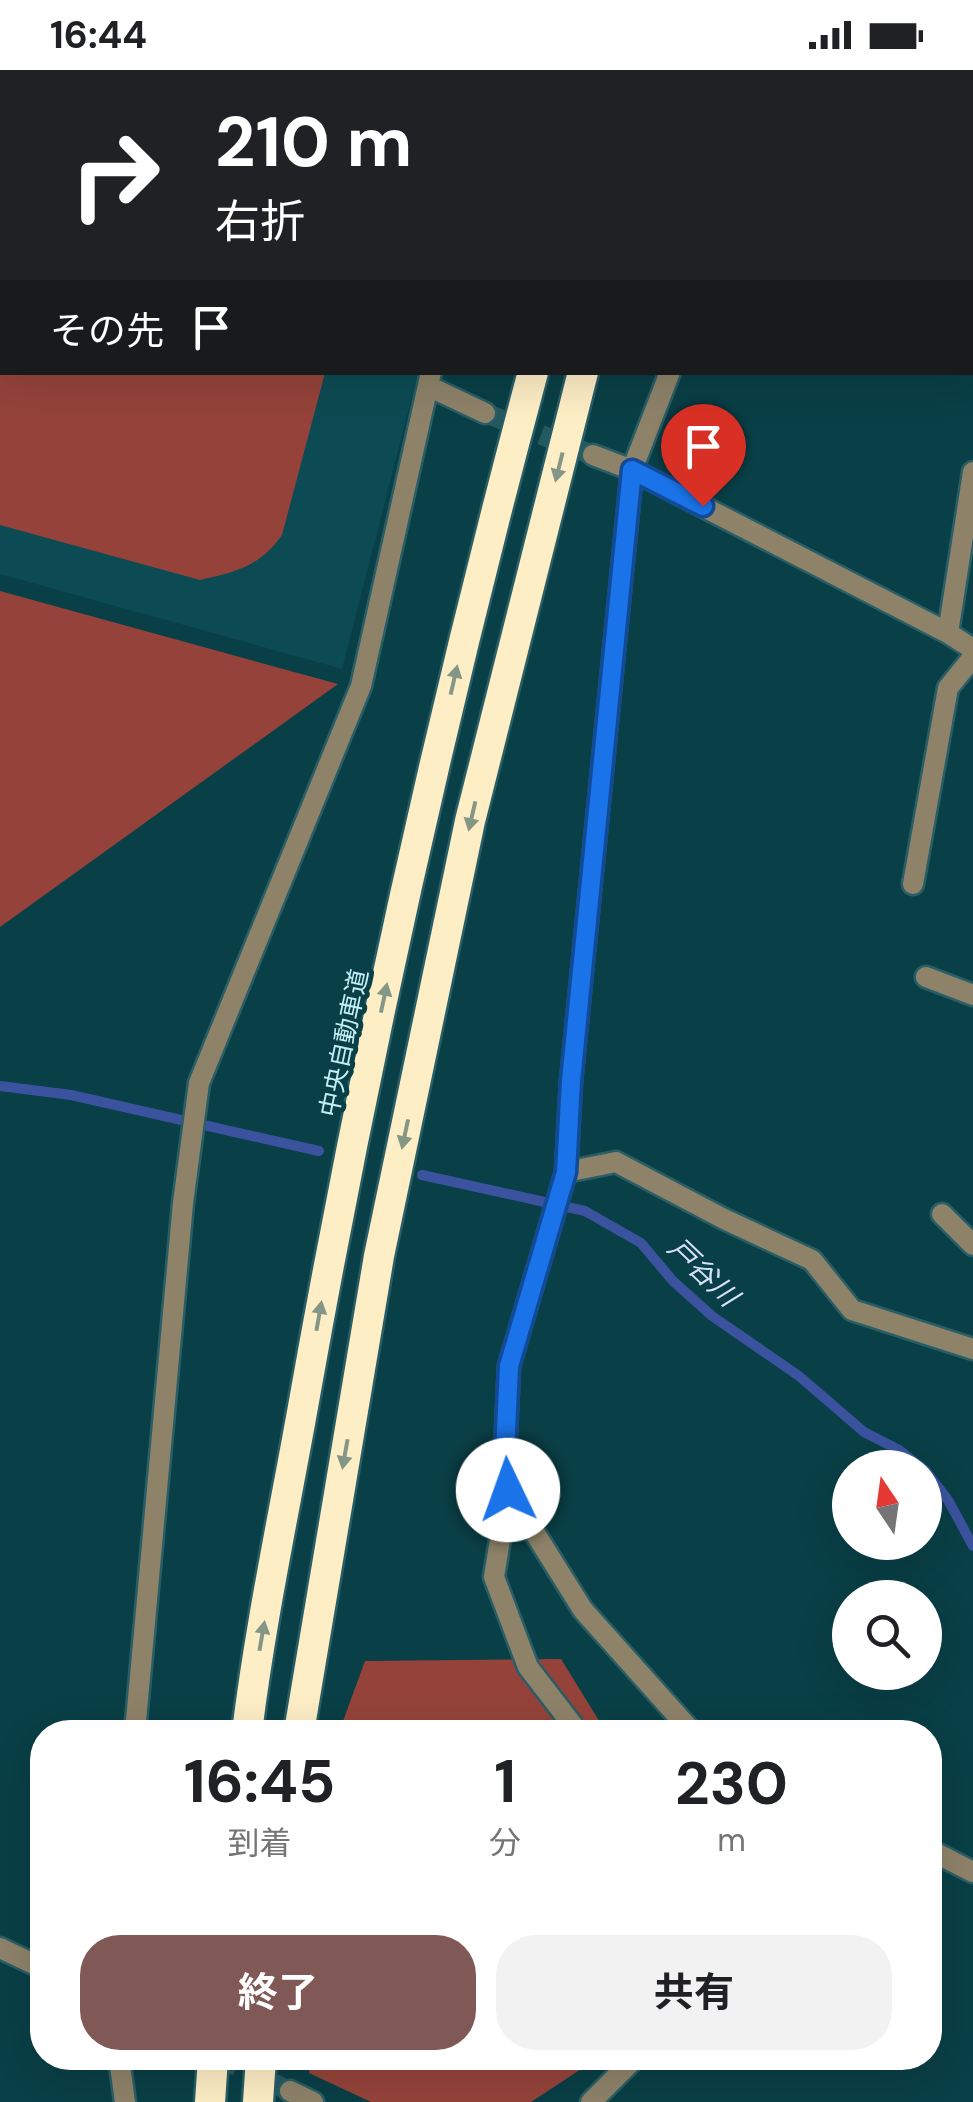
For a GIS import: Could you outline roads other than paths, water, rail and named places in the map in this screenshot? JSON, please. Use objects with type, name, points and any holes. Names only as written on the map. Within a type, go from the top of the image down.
[{"type":"highway","name":"中央自動車道","points":[[249,1720],[332,1247],[362,1101],[474,592],[532,375]]},
{"type":"highway","points":[[301,1720],[379,1256],[470,821],[583,375]]},
{"type":"highway","points":[[210,2102],[212,2070]]},
{"type":"highway","points":[[258,2102],[260,2070]]},
{"type":"street","points":[[569,1720],[528,1668],[494,1577],[508,1490],[505,1453],[509,1366],[564,1178],[632,470],[669,375]]},
{"type":"street","points":[[136,1720],[183,1203],[199,1082],[362,686],[430,379],[484,413]]},
{"type":"street","points":[[593,455],[632,470],[948,633],[973,650]]},
{"type":"street","points":[[948,633],[973,472]]},
{"type":"street","points":[[913,884],[948,688],[973,657]]},
{"type":"street","points":[[926,976],[973,995]]},
{"type":"street","points":[[564,1178],[616,1162],[812,1260],[852,1310],[973,1349]]},
{"type":"street","points":[[942,1214],[973,1245]]},
{"type":"street","points":[[508,1490],[582,1610],[681,1720]]},
{"type":"street","points":[[942,1856],[973,1872]]},
{"type":"street","points":[[0,1948],[30,1962]]},
{"type":"street","points":[[120,2070],[124,2102]]},
{"type":"street","points":[[591,2102],[624,2070]]},
{"type":"street","points":[[290,2091],[313,2102]]},
{"type":"waterway","name":"戸谷川","points":[[0,1086],[71,1095],[319,1151]]},
{"type":"waterway","name":"戸谷川","points":[[422,1175],[585,1211],[641,1243],[673,1281],[712,1316],[799,1376],[864,1432],[899,1450]]},
{"type":"waterway","name":"戸谷川","points":[[942,1492],[973,1546]]},
{"type":"tunnel","points":[[485,413],[593,455]]},
{"type":"tunnel","points":[[245,2070],[290,2091]]}]
